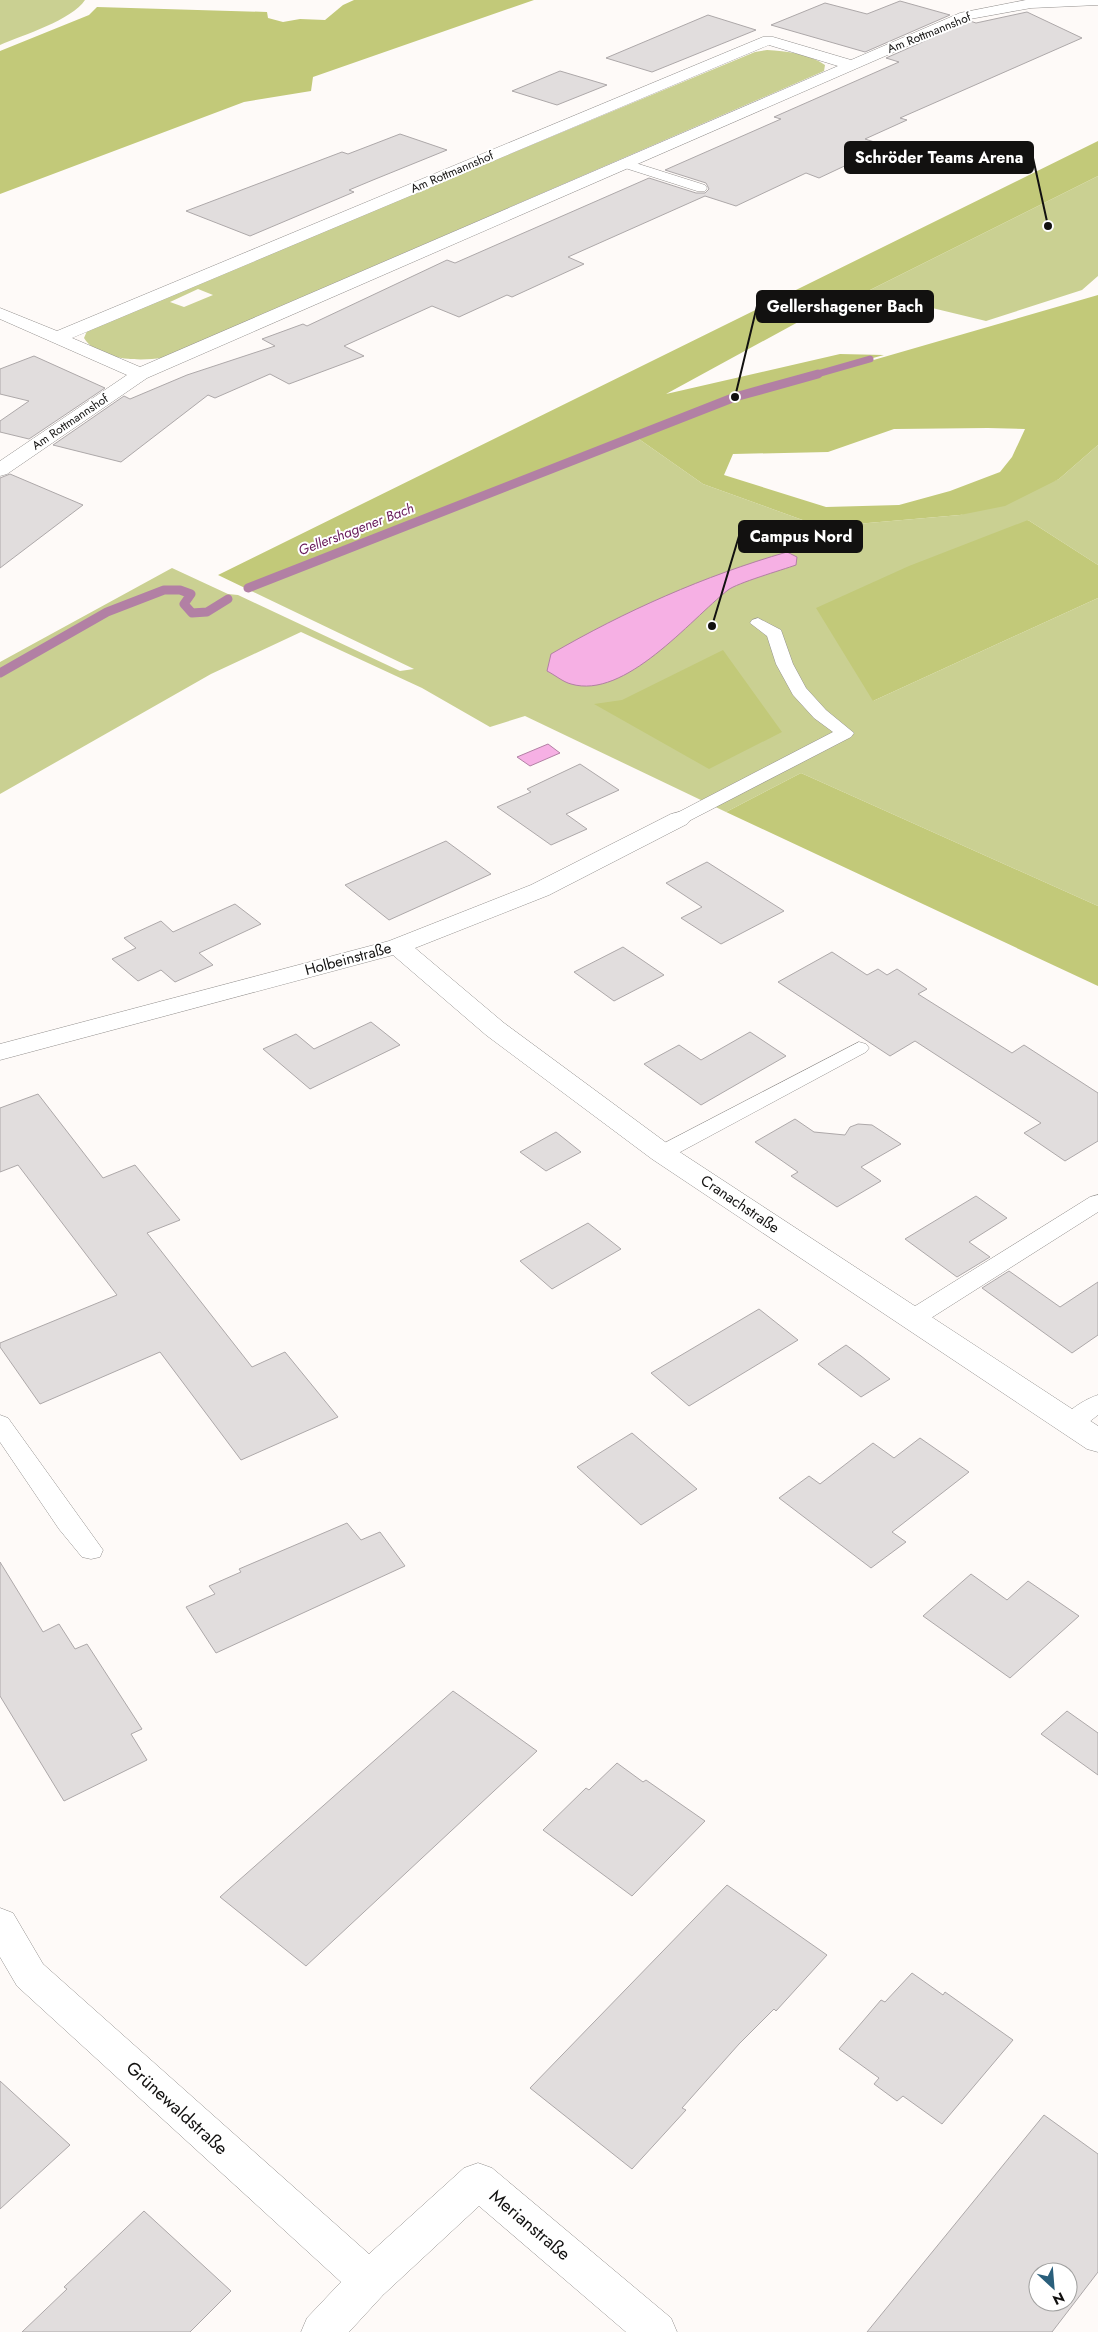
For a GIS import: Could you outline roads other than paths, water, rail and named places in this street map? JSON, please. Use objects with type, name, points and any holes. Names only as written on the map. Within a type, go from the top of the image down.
[{"type":"street","name":"Am Rottmannshof","points":[[0,470],[140,374],[965,16],[999,7],[1044,1],[1097,1]]},
{"type":"street","name":"Am Rottmannshof","points":[[56,338],[768,40],[852,65]]},
{"type":"street","points":[[0,313],[140,374]]},
{"type":"street","name":"Holbeinstraße","points":[[0,1052],[398,946],[540,890],[679,819]]},
{"type":"street","name":"Cranachstraße","points":[[398,946],[495,1029],[662,1152],[1098,1441]]},
{"type":"street","name":"Grünewaldstraße","points":[[0,1924],[30,1975],[369,2282]]},
{"type":"street","name":"Merianstraße","points":[[321,2332],[369,2282],[478,2181],[656,2332]]},
{"type":"lane","points":[[626,164],[701,188]]},
{"type":"lane","points":[[679,819],[845,733],[809,706],[778,650],[775,634],[758,623]]},
{"type":"lane","points":[[662,1152],[859,1048]]},
{"type":"lane","points":[[912,1318],[1098,1202]]},
{"type":"lane","points":[[1070,1423],[1098,1403]]},
{"type":"lane","points":[[0,1424],[68,1522],[91,1550]]},
{"type":"waterway","name":"Gellershagener Bach","points":[[814,375],[870,359]]},
{"type":"waterway","name":"Gellershagener Bach","points":[[248,588],[735,397],[818,374]]},
{"type":"waterway","name":"Gellershagener Bach","points":[[0,673],[107,612],[164,590],[180,590],[191,594],[184,604],[192,613],[207,612],[228,599]]},
{"type":"place","name":"Schröder Teams Arena","points":[[1048,226]]},
{"type":"place","name":"Gellershagener Bach","points":[[735,397]]},
{"type":"place","name":"Campus Nord","points":[[712,626]]}]
